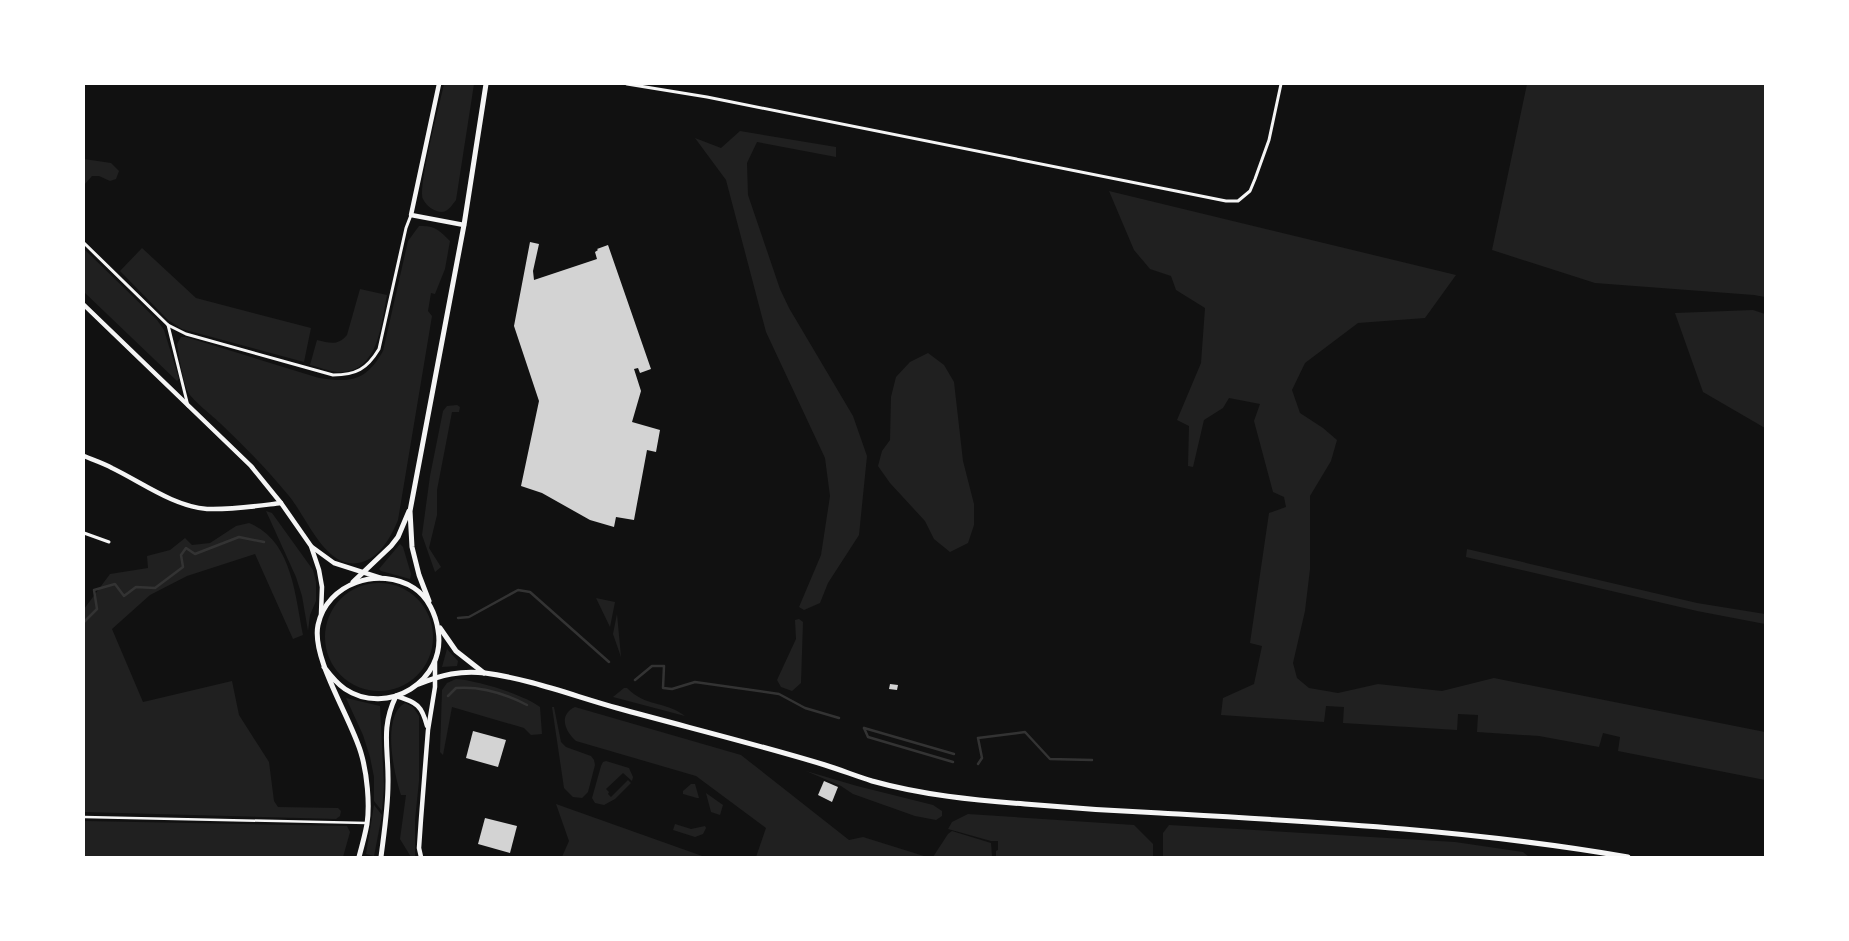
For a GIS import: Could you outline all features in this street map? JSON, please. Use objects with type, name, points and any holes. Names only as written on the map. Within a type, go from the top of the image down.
[{"type":"main road","points":[[439,84],[412,215],[464,225]]},
{"type":"main road","points":[[421,857],[428,730],[440,637],[412,547],[410,511],[464,225],[486,84]]},
{"type":"main road","points":[[84,305],[251,466],[281,503],[311,546],[319,570],[322,587],[321,614],[316,639],[318,653],[362,754],[367,782],[367,823],[359,857]]},
{"type":"main road","points":[[84,456],[111,467],[162,495],[185,504],[225,509],[281,503]]},
{"type":"main road","points":[[351,584],[398,537],[410,511]]},
{"type":"main road","points":[[311,546],[334,563],[397,581],[415,589],[430,604]]},
{"type":"main road","points":[[321,614],[330,600],[351,584],[364,579],[382,578]]},
{"type":"main road","points":[[437,625],[456,652],[485,673]]},
{"type":"main road","points":[[420,684],[430,672],[436,660]]},
{"type":"main road","points":[[324,667],[344,689],[356,695],[382,699],[409,692],[435,677],[457,672],[485,673],[544,686],[827,766],[873,781],[951,797],[1139,812],[1359,824],[1519,840],[1628,857]]},
{"type":"main road","points":[[396,696],[417,704],[422,710],[428,730]]},
{"type":"main road","points":[[380,857],[386,818],[388,784],[386,723],[396,696]]},
{"type":"street","points":[[627,84],[717,99],[1216,199],[1238,201],[1250,191],[1255,179],[1268,140],[1281,84]]},
{"type":"street","points":[[84,243],[168,325],[186,334],[333,375],[355,373],[373,360],[379,349],[406,228],[412,215]]},
{"type":"street","points":[[168,325],[189,406]]},
{"type":"street","points":[[84,533],[109,542]]},
{"type":"street","points":[[84,816],[367,823]]},
{"type":"shaded area","points":[[444,84],[474,84],[456,200],[448,209],[439,212],[426,204],[422,191],[426,161]]},
{"type":"shaded area","points":[[1527,84],[1765,84],[1765,297],[1595,283],[1492,250]]},
{"type":"shaded area","points":[[740,131],[836,147],[836,157],[757,142],[747,163],[748,195],[780,289],[789,308],[853,416],[867,456],[859,535],[828,583],[820,603],[804,610],[799,607],[821,555],[830,496],[825,458],[766,332],[726,180],[695,138],[721,148]]},
{"type":"shaded area","points":[[84,159],[111,163],[119,171],[116,179],[110,181],[99,176],[92,176],[84,185]]},
{"type":"shaded area","points":[[1109,191],[1456,275],[1425,318],[1358,323],[1305,363],[1292,390],[1300,413],[1337,440],[1331,461],[1310,496],[1310,569],[1305,611],[1293,663],[1297,678],[1309,688],[1338,693],[1378,684],[1442,691],[1494,678],[1765,732],[1765,780],[1618,751],[1620,737],[1603,733],[1599,747],[1539,736],[1477,732],[1478,715],[1458,714],[1457,730],[1343,723],[1344,707],[1326,706],[1324,722],[1221,715],[1223,698],[1254,684],[1262,646],[1250,643],[1269,513],[1286,507],[1284,497],[1273,492],[1254,421],[1260,404],[1229,398],[1223,408],[1204,420],[1193,467],[1188,466],[1189,426],[1177,420],[1201,363],[1205,308],[1176,290],[1171,276],[1150,269],[1134,250]]},
{"type":"shaded area","points":[[419,226],[437,229],[450,241],[445,269],[435,294],[431,293],[428,311],[432,316],[398,520],[390,537],[371,558],[363,562],[344,562],[335,558],[327,551],[295,504],[265,468],[191,396],[184,382],[177,344],[181,337],[186,337],[319,378],[349,380],[357,378],[370,369],[383,351],[408,241]]},
{"type":"shaded area","points":[[142,248],[196,298],[311,328],[304,362],[182,329],[168,320],[120,271]]},
{"type":"shaded area","points":[[84,249],[157,320],[164,330],[179,379],[177,381],[84,292]]},
{"type":"shaded area","points":[[360,289],[387,295],[380,333],[370,356],[362,365],[351,370],[337,372],[310,365],[317,340],[330,343],[337,342],[347,335]]},
{"type":"shaded area","points":[[1753,310],[1765,314],[1765,428],[1703,392],[1675,313]]},
{"type":"shaded area","points":[[928,353],[944,365],[954,382],[963,461],[974,504],[974,525],[968,543],[950,552],[934,539],[925,521],[890,483],[878,466],[882,451],[890,440],[891,397],[896,377],[910,362]]},
{"type":"shaded area","points":[[457,405],[460,407],[459,412],[452,412],[437,490],[437,515],[429,548],[441,567],[435,572],[422,535],[430,476],[443,411],[447,406]]},
{"type":"shaded area","points":[[266,511],[272,513],[313,570],[316,582],[316,601],[310,615],[308,631],[302,596],[296,577]]},
{"type":"shaded area","points":[[249,523],[263,531],[283,555],[294,586],[303,635],[293,639],[255,554],[187,576],[150,595],[112,629],[143,702],[232,681],[239,715],[269,762],[274,801],[278,807],[338,808],[341,811],[340,816],[336,819],[84,812],[84,609],[110,574],[148,568],[147,556],[170,550],[185,538],[192,545],[210,543],[236,526]]},
{"type":"shaded area","points":[[400,544],[403,547],[411,574],[410,579],[379,569]]},
{"type":"shaded area","points":[[1467,549],[1697,603],[1765,614],[1765,624],[1697,611],[1466,557]]},
{"type":"shaded area","points":[[379,583],[400,587],[417,599],[429,616],[433,637],[429,658],[417,675],[400,687],[379,691],[358,687],[341,675],[329,658],[325,637],[329,616],[341,599],[358,587]]},
{"type":"shaded area","points":[[596,598],[615,602],[610,627]]},
{"type":"shaded area","points":[[617,614],[621,657],[613,634]]},
{"type":"shaded area","points":[[799,619],[803,622],[801,683],[792,691],[781,687],[777,680],[796,639],[795,620]]},
{"type":"shaded area","points":[[447,649],[458,661],[457,666],[442,667]]},
{"type":"shaded area","points":[[456,679],[500,689],[533,702],[540,707],[542,734],[531,735],[524,728],[452,707],[443,755],[440,752],[442,690],[447,683]]},
{"type":"shaded area","points":[[624,688],[627,688],[641,698],[678,711],[685,716],[613,697]]},
{"type":"shaded area","points":[[346,698],[380,706],[384,786],[382,811],[374,801],[374,777],[363,735]]},
{"type":"shaded area","points":[[405,703],[413,707],[419,716],[419,781],[415,820],[415,857],[411,857],[400,839],[406,795],[401,795],[398,786],[391,746],[393,720],[398,710]]},
{"type":"shaded area","points":[[552,707],[554,707],[561,742],[566,747],[591,756],[594,760],[595,765],[588,792],[582,798],[573,797],[564,788]]},
{"type":"shaded area","points":[[575,707],[741,755],[849,840],[863,837],[927,857],[756,857],[766,828],[696,776],[576,741],[569,733],[565,723],[566,714]]},
{"type":"shaded area","points":[[606,761],[629,768],[633,777],[632,781],[623,773],[606,789],[611,797],[628,780],[631,783],[615,799],[604,805],[595,803],[592,798],[601,766]]},
{"type":"shaded area","points":[[806,771],[933,805],[942,811],[942,816],[936,820],[915,816],[853,794],[841,786]]},
{"type":"shaded area","points":[[691,784],[695,784],[699,798],[683,794],[683,791]]},
{"type":"shaded area","points":[[706,793],[723,805],[720,815],[711,812]]},
{"type":"shaded area","points":[[556,804],[705,857],[562,857],[569,841]]},
{"type":"shaded area","points":[[374,805],[382,815],[374,856],[366,854]]},
{"type":"shaded area","points":[[968,814],[1134,825],[1153,844],[1153,857],[996,857],[998,841],[991,841],[948,829],[952,822]]},
{"type":"shaded area","points":[[84,821],[347,826],[350,832],[343,857],[84,857]]},
{"type":"shaded area","points":[[675,824],[691,829],[705,826],[706,828],[703,834],[695,837],[673,830]]},
{"type":"shaded area","points":[[1169,825],[1455,842],[1523,852],[1529,857],[1163,857],[1163,833]]},
{"type":"shaded area","points":[[952,831],[991,843],[992,857],[933,857]]},
{"type":"building","points":[[530,242],[539,244],[533,271],[534,280],[597,259],[595,252],[597,249],[608,245],[651,369],[640,373],[638,368],[634,369],[641,391],[632,422],[660,430],[656,452],[647,450],[634,520],[616,517],[614,527],[590,520],[542,493],[521,486],[539,401],[514,326]]},
{"type":"building","points":[[890,684],[898,685],[897,690],[889,689]]},
{"type":"building","points":[[473,731],[506,740],[498,767],[466,758]]},
{"type":"building","points":[[824,781],[838,787],[832,802],[818,795]]},
{"type":"building","points":[[485,818],[517,826],[510,853],[478,844]]},
{"type":"waterway","points":[[84,622],[97,609],[94,590],[115,584],[124,596],[136,587],[155,588],[183,567],[181,555],[186,548],[195,554],[239,537],[264,542]]},
{"type":"waterway","points":[[458,618],[469,617],[518,590],[530,592],[609,662]]},
{"type":"waterway","points":[[635,680],[652,666],[664,666],[663,688],[672,689],[695,682],[779,694],[805,708],[839,718]]},
{"type":"waterway","points":[[448,696],[456,688],[474,688],[502,694],[527,705]]},
{"type":"waterway","points":[[864,728],[868,737],[953,762]]},
{"type":"waterway","points":[[864,728],[954,754]]},
{"type":"waterway","points":[[978,764],[982,758],[978,738],[1025,732],[1050,759],[1092,760]]}]
